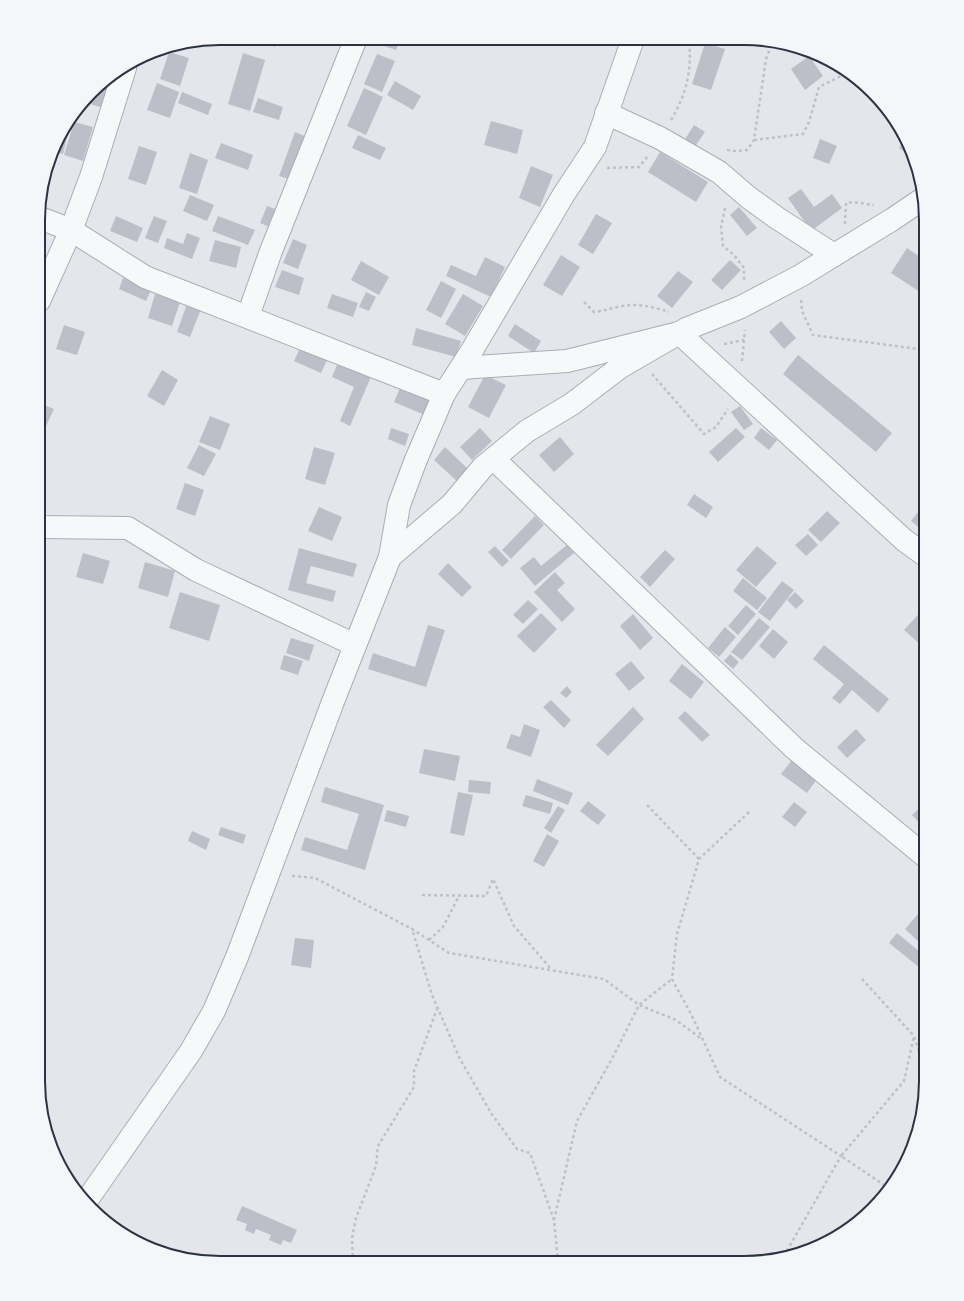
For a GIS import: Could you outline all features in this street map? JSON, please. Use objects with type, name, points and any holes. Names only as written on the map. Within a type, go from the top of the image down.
[{"type":"street","points":[[248,316],[271,251],[353,45]]},
{"type":"street","points":[[89,1197],[191,1051],[214,1011],[237,957],[355,645],[390,557],[399,505],[415,462],[444,394],[564,194],[595,147],[631,45]]},
{"type":"street","points":[[45,288],[71,230],[91,177],[123,74]]},
{"type":"street","points":[[606,113],[660,138],[708,165],[777,218],[834,255]]},
{"type":"street","points":[[390,557],[452,504],[483,467],[527,431],[572,404],[619,368],[683,331],[745,304],[800,276],[918,202]]},
{"type":"street","points":[[45,220],[71,230],[145,277],[248,316],[444,394]]},
{"type":"street","points":[[460,368],[567,361],[683,331]]},
{"type":"street","points":[[683,331],[738,387],[904,540],[919,551]]},
{"type":"street","points":[[494,459],[794,748],[919,851]]},
{"type":"street","points":[[45,527],[128,528],[196,570],[355,645]]},
{"type":"path","points":[[690,45],[691,54]]},
{"type":"path","points":[[708,165],[716,148],[735,151],[747,150],[754,140],[766,58],[771,47]]},
{"type":"path","points":[[754,140],[803,134],[809,122],[819,87],[838,77],[840,74]]},
{"type":"path","points":[[638,357],[704,434],[716,427],[726,414],[738,387],[746,322],[744,268],[734,255],[723,246],[721,227],[725,203]]},
{"type":"path","points":[[800,276],[802,312],[814,335],[919,349]]},
{"type":"path","points":[[584,302],[594,312],[607,311],[623,306],[639,305],[654,307],[671,312],[683,331]]},
{"type":"path","points":[[648,805],[699,859]]},
{"type":"path","points":[[749,812],[699,859],[677,934],[672,979],[720,1077],[885,1185]]},
{"type":"path","points":[[266,879],[294,876],[315,878],[412,929],[449,953],[604,978],[639,1005],[676,1020],[703,1040]]},
{"type":"path","points":[[422,895],[486,896],[493,879],[514,926],[551,970]]},
{"type":"path","points":[[429,940],[443,927],[459,896]]},
{"type":"path","points":[[412,929],[432,996],[460,1058],[491,1113],[517,1149],[530,1153],[554,1220],[557,1256]]},
{"type":"path","points":[[554,1220],[577,1121],[614,1055],[639,1005],[672,979]]},
{"type":"path","points":[[862,979],[914,1036],[919,1051]]},
{"type":"path","points":[[353,1256],[352,1238],[356,1218],[376,1166],[378,1146],[414,1087],[414,1071],[437,1008]]},
{"type":"path","points":[[787,1251],[841,1156],[904,1081],[914,1036]]},
{"type":"building","points":[[381,45],[398,45],[396,50]]},
{"type":"building","points":[[704,45],[712,45],[725,49],[711,90],[692,84]]},
{"type":"building","points":[[169,53],[189,58],[180,86],[160,79]]},
{"type":"building","points":[[243,53],[265,60],[250,111],[228,104]]},
{"type":"building","points":[[377,54],[395,61],[382,92],[364,84]]},
{"type":"building","points":[[808,57],[810,58],[823,76],[805,90],[791,69]]},
{"type":"building","points":[[395,81],[421,96],[413,110],[387,95]]},
{"type":"building","points":[[157,83],[179,92],[170,118],[147,110]]},
{"type":"building","points":[[110,84],[103,108],[89,104]]},
{"type":"building","points":[[364,88],[383,97],[366,135],[347,126]]},
{"type":"building","points":[[182,92],[212,104],[208,115],[178,103]]},
{"type":"building","points":[[258,98],[283,107],[279,120],[253,112]]},
{"type":"building","points":[[491,121],[523,130],[517,154],[484,145]]},
{"type":"building","points":[[75,122],[93,127],[83,161],[64,155]]},
{"type":"building","points":[[694,125],[705,132],[692,151],[682,144]]},
{"type":"building","points":[[295,132],[307,137],[292,180],[279,176]]},
{"type":"building","points":[[358,135],[386,148],[380,160],[352,148]]},
{"type":"building","points":[[66,137],[67,137],[63,154],[58,153]]},
{"type":"building","points":[[820,139],[837,146],[829,164],[813,158]]},
{"type":"building","points":[[221,143],[253,155],[248,170],[215,158]]},
{"type":"building","points":[[902,144],[906,153],[899,148]]},
{"type":"building","points":[[139,146],[157,152],[146,185],[128,179]]},
{"type":"building","points":[[660,152],[708,182],[696,202],[648,172]]},
{"type":"building","points":[[190,153],[208,160],[197,194],[179,188]]},
{"type":"building","points":[[531,166],[553,175],[540,207],[519,198]]},
{"type":"building","points":[[801,189],[814,207],[832,194],[842,208],[811,231],[788,198]]},
{"type":"building","points":[[190,195],[214,205],[207,221],[183,211]]},
{"type":"building","points":[[267,206],[278,210],[272,228],[260,223]]},
{"type":"building","points":[[739,207],[757,228],[747,236],[730,215]]},
{"type":"building","points":[[596,214],[612,223],[593,254],[578,245]]},
{"type":"building","points":[[116,216],[143,228],[137,242],[110,231]]},
{"type":"building","points":[[154,216],[167,221],[158,243],[145,238]]},
{"type":"building","points":[[218,216],[255,230],[248,245],[212,231]]},
{"type":"building","points":[[187,233],[200,238],[192,259],[164,248],[167,238],[183,244]]},
{"type":"building","points":[[293,239],[307,245],[298,269],[283,263]]},
{"type":"building","points":[[215,240],[241,247],[236,268],[209,261]]},
{"type":"building","points":[[907,248],[919,256],[919,291],[891,273]]},
{"type":"building","points":[[561,255],[580,267],[562,296],[543,285]]},
{"type":"building","points":[[485,257],[505,267],[491,297],[446,276],[451,265],[476,276]]},
{"type":"building","points":[[730,260],[741,270],[722,290],[711,280]]},
{"type":"building","points":[[361,261],[389,277],[379,295],[351,280]]},
{"type":"building","points":[[282,270],[304,278],[299,295],[275,287]]},
{"type":"building","points":[[678,271],[693,282],[672,308],[657,296]]},
{"type":"building","points":[[123,278],[151,290],[146,301],[119,289]]},
{"type":"building","points":[[441,281],[456,289],[441,318],[426,310]]},
{"type":"building","points":[[366,292],[376,297],[369,311],[359,307]]},
{"type":"building","points":[[155,294],[180,302],[172,326],[148,318]]},
{"type":"building","points":[[332,294],[358,303],[353,317],[327,308]]},
{"type":"building","points":[[463,294],[483,306],[465,336],[445,324]]},
{"type":"building","points":[[187,304],[201,309],[190,337],[177,332]]},
{"type":"building","points":[[781,321],[796,338],[784,349],[769,332]]},
{"type":"building","points":[[515,324],[541,341],[534,353],[508,336]]},
{"type":"building","points":[[64,325],[85,332],[77,355],[56,349]]},
{"type":"building","points":[[416,328],[461,341],[456,357],[412,345]]},
{"type":"building","points":[[301,346],[328,358],[321,373],[294,361]]},
{"type":"building","points":[[798,355],[892,433],[876,452],[783,374]]},
{"type":"building","points":[[340,358],[373,372],[350,426],[340,421],[354,387],[332,377]]},
{"type":"building","points":[[162,370],[178,380],[164,406],[147,396]]},
{"type":"building","points":[[485,375],[506,385],[489,418],[468,407]]},
{"type":"building","points":[[401,386],[434,400],[427,416],[394,402]]},
{"type":"building","points":[[45,405],[54,409],[45,428]]},
{"type":"building","points":[[740,406],[753,424],[744,430],[731,412]]},
{"type":"building","points":[[210,416],[230,424],[220,450],[199,442]]},
{"type":"building","points":[[391,428],[409,434],[405,446],[388,439]]},
{"type":"building","points":[[480,428],[492,441],[472,460],[460,447]]},
{"type":"building","points":[[736,428],[745,437],[718,462],[709,452]]},
{"type":"building","points":[[761,428],[777,440],[769,450],[754,438]]},
{"type":"building","points":[[560,437],[574,454],[554,472],[539,455]]},
{"type":"building","points":[[199,445],[216,454],[204,476],[187,468]]},
{"type":"building","points":[[314,447],[335,453],[325,485],[305,479]]},
{"type":"building","points":[[445,447],[470,471],[459,483],[434,460]]},
{"type":"building","points":[[185,483],[204,490],[195,516],[176,509]]},
{"type":"building","points":[[694,494],[713,507],[706,518],[687,505]]},
{"type":"building","points":[[319,507],[342,517],[332,541],[308,531]]},
{"type":"building","points":[[827,511],[840,523],[821,542],[808,530]]},
{"type":"building","points":[[919,511],[919,527],[911,521]]},
{"type":"building","points":[[535,516],[544,525],[511,559],[502,550]]},
{"type":"building","points":[[808,534],[818,545],[806,556],[795,545]]},
{"type":"building","points":[[567,545],[574,553],[535,586],[520,568],[534,557],[541,566]]},
{"type":"building","points":[[495,546],[509,561],[502,567],[488,552]]},
{"type":"building","points":[[757,546],[777,563],[756,587],[736,570]]},
{"type":"building","points":[[299,548],[357,564],[353,577],[311,566],[306,583],[336,591],[333,602],[288,590]]},
{"type":"building","points":[[665,550],[675,559],[650,587],[640,577]]},
{"type":"building","points":[[83,553],[110,561],[103,584],[76,577]]},
{"type":"building","points":[[145,562],[175,571],[168,597],[138,588]]},
{"type":"building","points":[[448,563],[472,587],[462,597],[438,574]]},
{"type":"building","points":[[555,572],[565,583],[557,590],[575,609],[562,622],[534,592]]},
{"type":"building","points":[[743,578],[767,598],[757,610],[733,591]]},
{"type":"building","points":[[782,581],[794,590],[770,621],[758,612]]},
{"type":"building","points":[[180,592],[220,605],[209,641],[169,628]]},
{"type":"building","points":[[795,592],[804,601],[796,609],[787,600]]},
{"type":"building","points":[[528,600],[538,609],[523,624],[513,615]]},
{"type":"building","points":[[746,605],[756,614],[738,635],[728,626]]},
{"type":"building","points":[[541,613],[557,629],[534,653],[517,636]]},
{"type":"building","points":[[633,614],[653,638],[640,650],[620,626]]},
{"type":"building","points":[[919,614],[919,643],[904,630]]},
{"type":"building","points":[[759,618],[770,627],[742,660],[731,652]]},
{"type":"building","points":[[428,625],[445,630],[426,687],[368,669],[373,653],[415,667]]},
{"type":"building","points":[[725,627],[736,637],[719,657],[708,648]]},
{"type":"building","points":[[773,629],[788,642],[774,659],[759,646]]},
{"type":"building","points":[[291,638],[314,645],[309,661],[286,653]]},
{"type":"building","points":[[824,645],[889,699],[878,713],[852,690],[840,704],[832,698],[844,684],[813,659]]},
{"type":"building","points":[[730,654],[739,662],[733,669],[724,661]]},
{"type":"building","points":[[284,655],[303,661],[298,675],[280,669]]},
{"type":"building","points":[[631,661],[645,678],[629,691],[615,674]]},
{"type":"building","points":[[682,664],[704,682],[691,699],[669,681]]},
{"type":"building","points":[[567,686],[572,692],[566,698],[560,693]]},
{"type":"building","points":[[551,700],[571,720],[564,728],[543,707]]},
{"type":"building","points":[[633,707],[644,719],[608,756],[596,745]]},
{"type":"building","points":[[685,711],[710,735],[702,742],[678,718]]},
{"type":"building","points":[[524,724],[540,730],[531,757],[506,748],[511,734],[520,737]]},
{"type":"building","points":[[856,729],[866,740],[847,758],[837,747]]},
{"type":"building","points":[[424,749],[460,756],[455,781],[419,773]]},
{"type":"building","points":[[792,760],[817,779],[807,793],[781,774]]},
{"type":"building","points":[[537,779],[573,793],[568,805],[533,791]]},
{"type":"building","points":[[469,780],[491,782],[490,794],[468,792]]},
{"type":"building","points":[[325,787],[384,805],[365,870],[301,850],[305,837],[347,850],[359,814],[321,802]]},
{"type":"building","points":[[458,792],[473,795],[464,836],[450,833]]},
{"type":"building","points":[[526,795],[553,803],[550,814],[522,806]]},
{"type":"building","points":[[588,801],[606,815],[598,825],[580,811]]},
{"type":"building","points":[[794,802],[807,812],[795,827],[782,817]]},
{"type":"building","points":[[558,806],[565,810],[551,833],[544,828]]},
{"type":"building","points":[[919,809],[919,822],[912,815]]},
{"type":"building","points":[[387,810],[409,816],[406,827],[384,821]]},
{"type":"building","points":[[221,827],[246,835],[243,844],[218,835]]},
{"type":"building","points":[[192,831],[210,839],[206,850],[188,841]]},
{"type":"building","points":[[547,834],[559,841],[544,867],[533,861]]},
{"type":"building","points":[[919,913],[919,942],[905,929]]},
{"type":"building","points":[[897,933],[919,951],[919,967],[889,943]]},
{"type":"building","points":[[295,938],[314,940],[311,968],[291,965]]},
{"type":"building","points":[[242,1206],[297,1230],[291,1243],[283,1240],[281,1245],[269,1240],[271,1235],[256,1229],[254,1234],[245,1230],[247,1224],[236,1220]]}]
